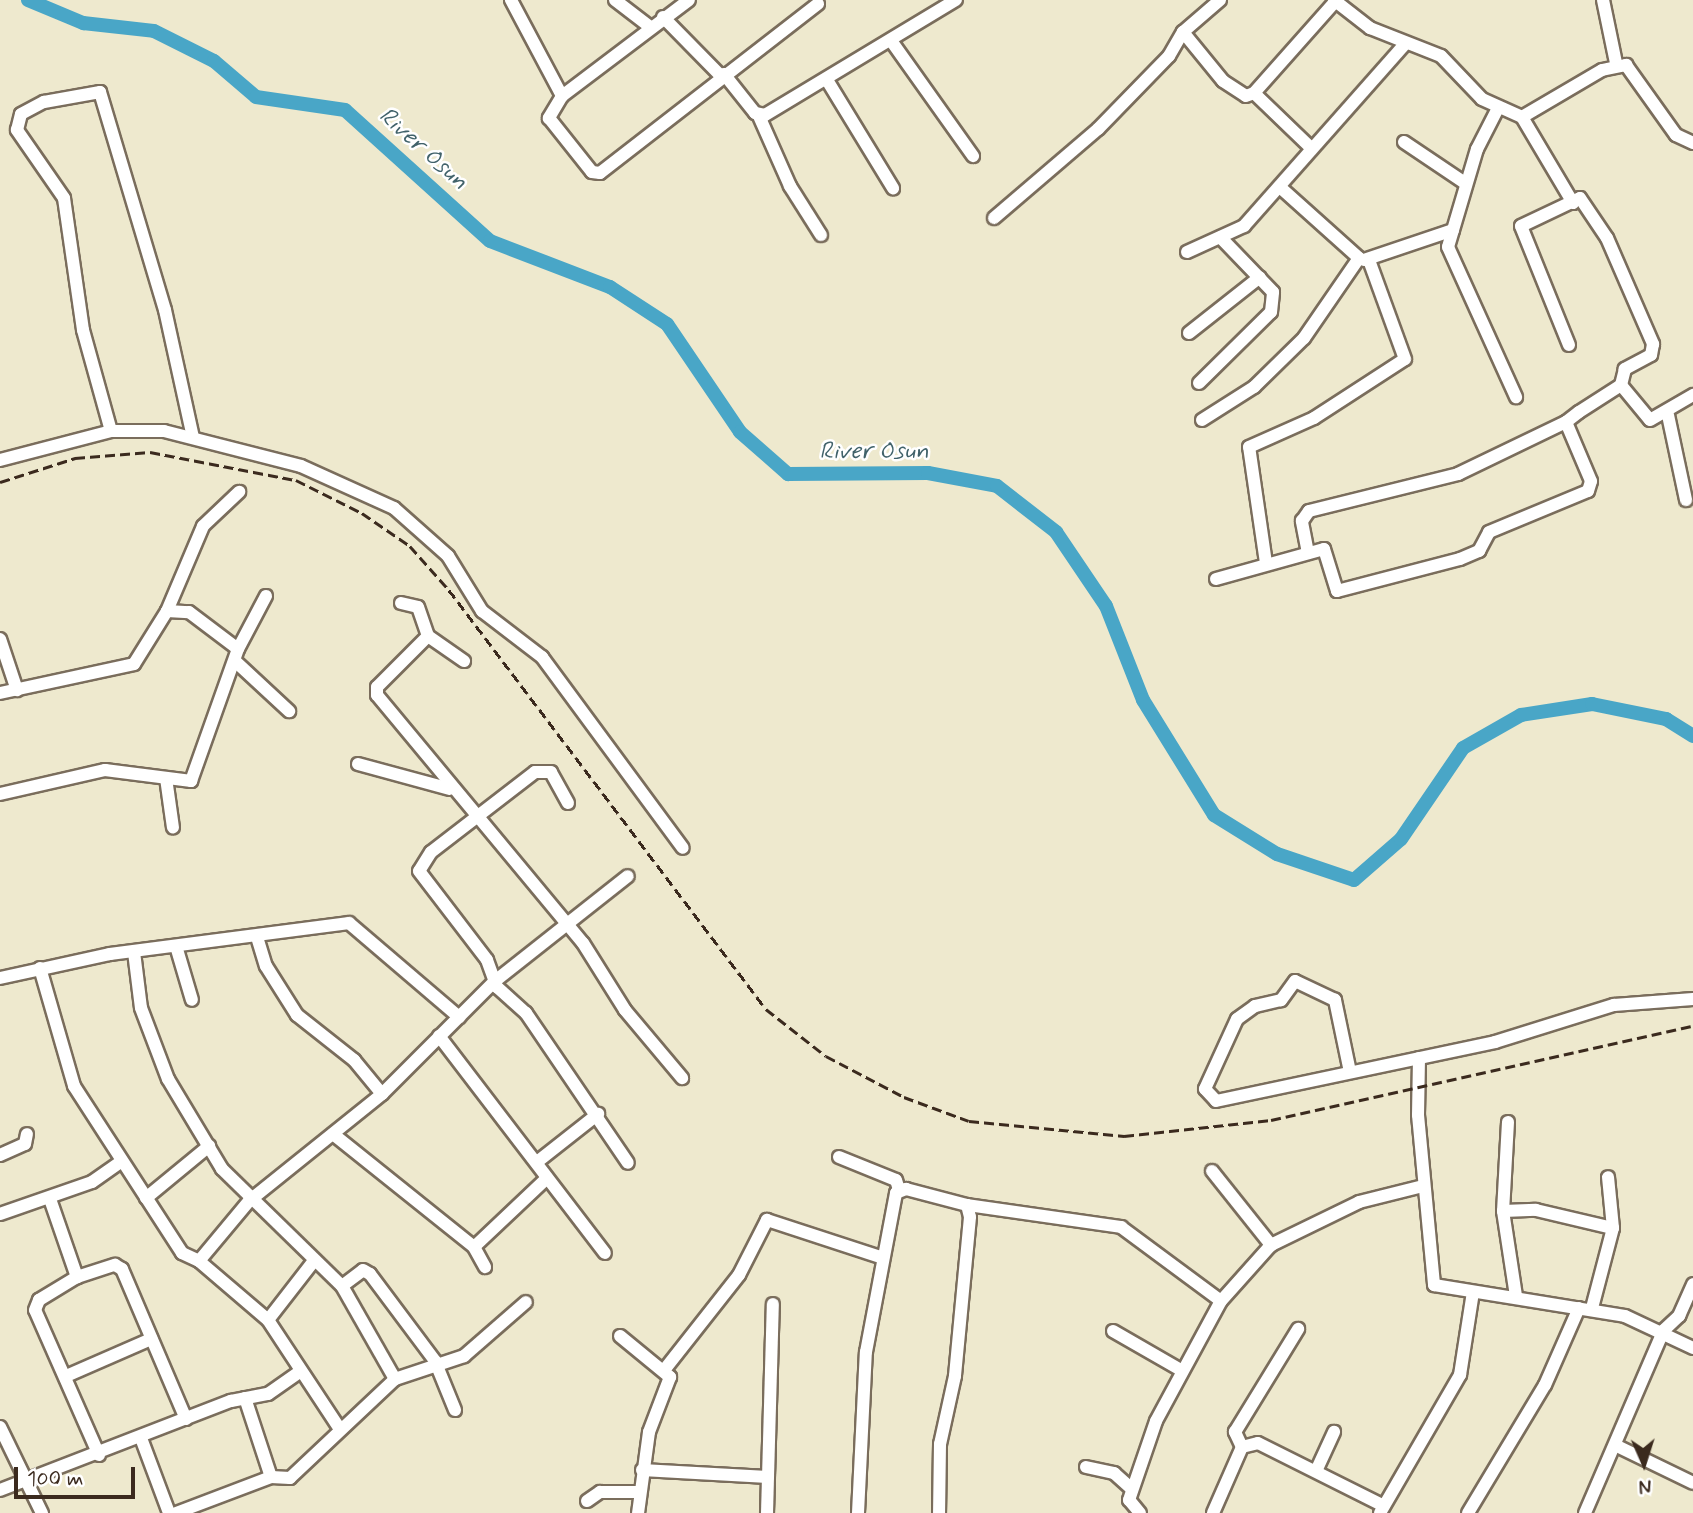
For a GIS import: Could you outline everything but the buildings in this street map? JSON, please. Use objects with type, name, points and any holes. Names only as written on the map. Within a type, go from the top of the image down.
[{"type":"street","points":[[511,0],[542,70],[562,96]]},
{"type":"street","points":[[615,0],[650,27]]},
{"type":"street","points":[[689,0],[562,96],[549,118],[592,172],[600,173],[722,75],[818,4]]},
{"type":"street","points":[[995,218],[1098,129],[1169,56],[1183,32],[1220,0]]},
{"type":"street","points":[[1603,0],[1616,63]]},
{"type":"street","points":[[760,116],[892,42],[952,1]]},
{"type":"street","points":[[1183,32],[1223,81],[1246,96],[1255,93],[1333,2],[1404,45],[1441,56],[1497,110],[1522,117],[1573,203]]},
{"type":"street","points":[[663,18],[760,116],[790,186],[821,235]]},
{"type":"street","points":[[892,42],[973,156]]},
{"type":"street","points":[[1186,252],[1244,226],[1280,187],[1309,146],[1404,45]]},
{"type":"street","points":[[1522,117],[1616,63]]},
{"type":"street","points":[[1616,63],[1634,71],[1676,135],[1693,143]]},
{"type":"street","points":[[827,80],[893,188]]},
{"type":"street","points":[[111,431],[83,331],[64,198],[17,130],[21,114],[44,102],[100,92],[165,310],[193,437]]},
{"type":"street","points":[[1255,93],[1309,146]]},
{"type":"street","points":[[1497,110],[1465,183],[1448,247],[1516,397]]},
{"type":"street","points":[[1404,142],[1465,183]]},
{"type":"street","points":[[1266,563],[1250,447],[1314,418],[1405,359],[1365,260],[1280,187]]},
{"type":"street","points":[[1308,553],[1303,521],[1309,511],[1458,474],[1566,422],[1621,385],[1625,369],[1651,355],[1653,344],[1599,223],[1580,198],[1521,226],[1569,345]]},
{"type":"street","points":[[1202,420],[1254,387],[1304,338],[1365,260],[1392,246],[1453,229]]},
{"type":"street","points":[[1199,383],[1271,312],[1273,292],[1220,237]]},
{"type":"street","points":[[1189,332],[1260,277]]},
{"type":"street","points":[[1621,385],[1640,415],[1650,420],[1668,415],[1693,394]]},
{"type":"street","points":[[1668,415],[1686,500]]},
{"type":"street","points":[[1216,579],[1324,549],[1337,591],[1479,551],[1489,532],[1588,491],[1591,481],[1566,422]]},
{"type":"street","points":[[0,460],[111,431],[193,437],[323,475],[394,508],[423,530],[448,556],[482,611],[541,657],[684,848]]},
{"type":"street","points":[[0,694],[134,664],[167,611],[203,526],[239,492]]},
{"type":"street","points":[[0,794],[90,771],[166,778],[186,783],[194,776],[236,655],[266,596]]},
{"type":"street","points":[[401,603],[418,607],[428,636],[464,661]]},
{"type":"street","points":[[167,611],[189,612],[236,655],[289,711]]},
{"type":"street","points":[[428,636],[376,691],[450,789],[507,849],[682,1078]]},
{"type":"street","points":[[0,639],[17,690]]},
{"type":"street","points":[[358,764],[450,789]]},
{"type":"street","points":[[568,803],[557,778],[544,769],[431,852],[419,872],[487,960],[495,981],[516,1000],[598,1114],[628,1163]]},
{"type":"street","points":[[166,778],[173,828]]},
{"type":"street","points":[[198,1261],[249,1201],[382,1094],[495,981],[628,876]]},
{"type":"street","points":[[0,978],[40,968],[134,952],[349,923],[459,1017]]},
{"type":"street","points":[[257,937],[270,974],[297,1015],[354,1060],[382,1094]]},
{"type":"street","points":[[176,946],[192,1000]]},
{"type":"street","points":[[134,952],[141,1008],[168,1079],[209,1146],[249,1201],[342,1286],[395,1379]]},
{"type":"street","points":[[40,968],[74,1086],[121,1162],[182,1253],[198,1261],[268,1320],[298,1373],[341,1429]]},
{"type":"street","points":[[1350,1072],[1339,1007],[1296,981],[1281,1000],[1255,1006],[1237,1019],[1205,1090],[1216,1101],[1419,1058],[1550,1028],[1614,1005],[1693,999]]},
{"type":"street","points":[[439,1036],[605,1253]]},
{"type":"street","points":[[1419,1058],[1423,1186],[1431,1281],[1473,1292],[1592,1308],[1664,1330],[1693,1348]]},
{"type":"street","points":[[537,1163],[598,1114]]},
{"type":"street","points":[[1508,1122],[1503,1211],[1516,1296]]},
{"type":"street","points":[[0,1155],[25,1144],[27,1134]]},
{"type":"street","points":[[333,1134],[474,1247],[485,1267]]},
{"type":"street","points":[[146,1198],[209,1146]]},
{"type":"street","points":[[839,1157],[896,1180],[899,1190],[883,1258],[866,1352],[858,1513]]},
{"type":"street","points":[[0,1214],[50,1199],[121,1162]]},
{"type":"street","points":[[1212,1171],[1271,1245]]},
{"type":"street","points":[[1592,1308],[1614,1228],[1608,1177]]},
{"type":"street","points":[[474,1247],[547,1178]]},
{"type":"street","points":[[1140,1513],[1129,1505],[1132,1489],[1179,1369],[1221,1301],[1271,1245],[1359,1202],[1423,1186]]},
{"type":"street","points":[[899,1190],[967,1205],[1121,1227],[1221,1301]]},
{"type":"street","points":[[50,1199],[78,1277]]},
{"type":"street","points":[[939,1513],[940,1444],[955,1376],[967,1205]]},
{"type":"street","points":[[1503,1211],[1536,1210],[1614,1228]]},
{"type":"street","points":[[665,1368],[739,1275],[766,1220],[883,1258]]},
{"type":"street","points":[[268,1320],[313,1262]]},
{"type":"street","points":[[99,1455],[36,1305],[78,1277],[119,1266],[186,1419]]},
{"type":"street","points":[[342,1286],[363,1270],[370,1274],[435,1362],[455,1410]]},
{"type":"street","points":[[1585,1513],[1619,1447],[1664,1330],[1679,1317],[1693,1284]]},
{"type":"street","points":[[1242,1447],[1264,1444],[1317,1469],[1381,1509],[1460,1375],[1473,1292]]},
{"type":"street","points":[[176,1513],[271,1476],[283,1480],[301,1471],[395,1379],[435,1362],[447,1364],[464,1356],[526,1302]]},
{"type":"street","points":[[766,1513],[773,1304]]},
{"type":"street","points":[[1468,1513],[1545,1385],[1579,1308]]},
{"type":"street","points":[[1213,1513],[1242,1447],[1235,1432],[1298,1329]]},
{"type":"street","points":[[1113,1331],[1179,1369]]},
{"type":"street","points":[[620,1336],[665,1368],[670,1377],[642,1470],[638,1513]]},
{"type":"street","points":[[66,1376],[151,1339]]},
{"type":"street","points":[[0,1490],[99,1455],[186,1419],[245,1398],[268,1394],[298,1373]]},
{"type":"street","points":[[245,1398],[271,1476]]},
{"type":"street","points":[[0,1427],[42,1513]]},
{"type":"street","points":[[1317,1469],[1334,1432]]},
{"type":"street","points":[[141,1438],[169,1513]]},
{"type":"street","points":[[1619,1447],[1693,1483]]},
{"type":"street","points":[[1086,1467],[1114,1473],[1132,1489]]},
{"type":"street","points":[[642,1470],[768,1477]]},
{"type":"street","points":[[587,1501],[600,1492],[640,1492]]},
{"type":"waterway","name":"River Osun","points":[[28,0],[83,23],[154,31],[214,61],[256,97],[345,110],[490,241],[610,287],[667,324],[740,432],[788,474],[928,473],[997,486],[1056,532],[1106,606],[1143,700],[1214,815],[1277,854],[1354,880],[1401,839],[1463,748],[1521,715],[1592,704],[1666,719],[1693,736]]},
{"type":"railway","points":[[0,482],[75,458],[150,452],[296,480],[362,513],[410,546],[449,590],[766,1009],[826,1056],[904,1097],[969,1121],[1124,1136],[1271,1120],[1693,1026]]}]
